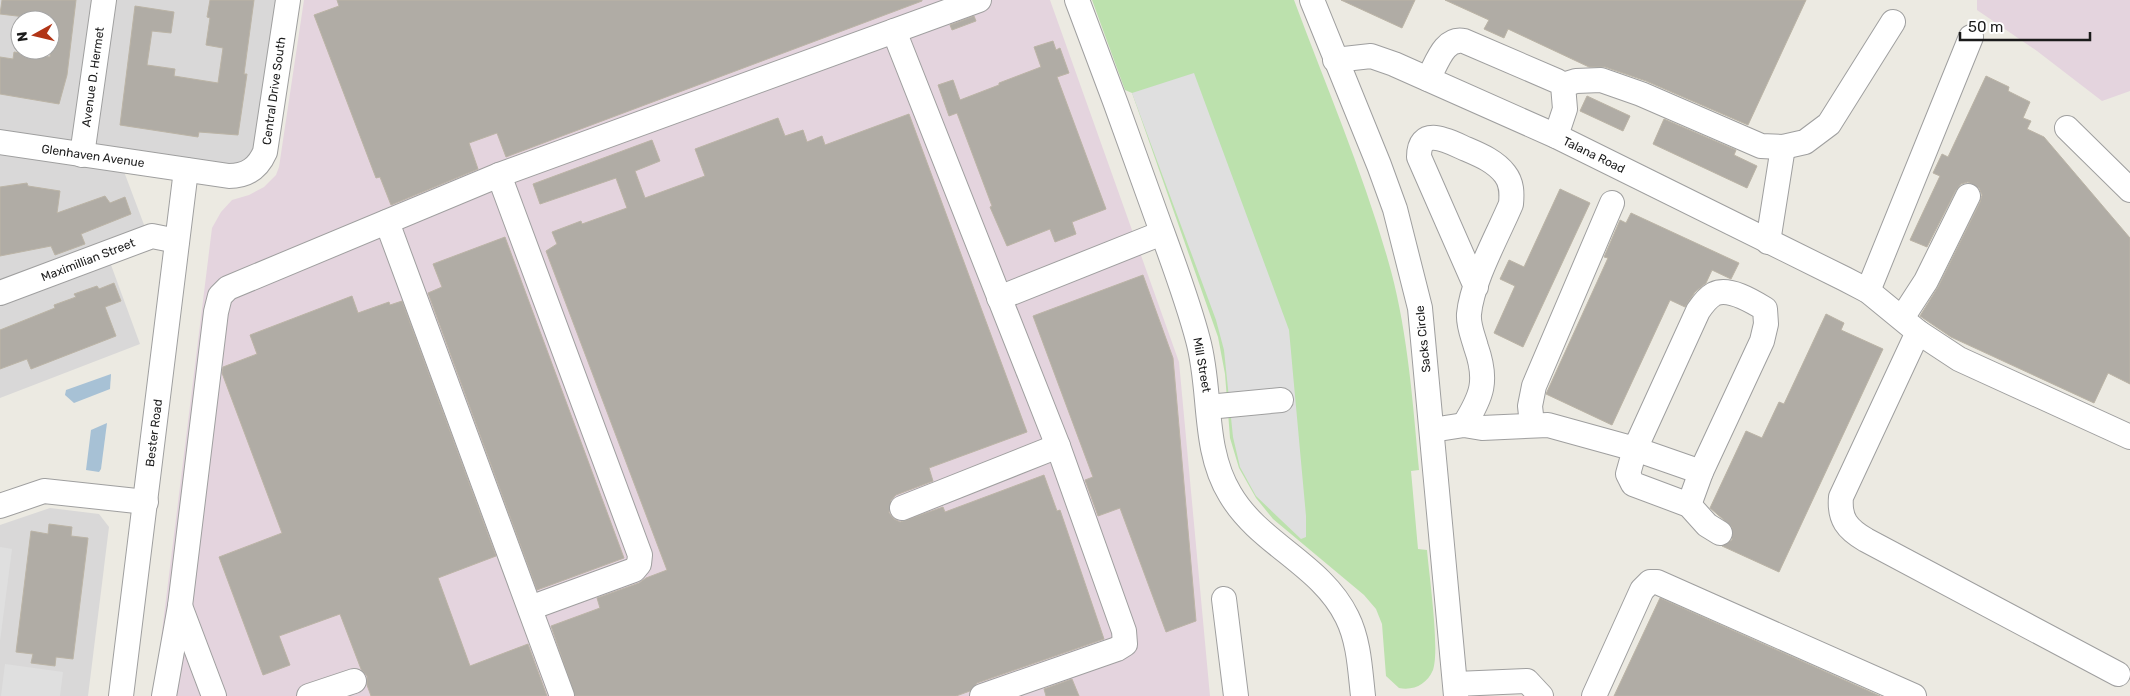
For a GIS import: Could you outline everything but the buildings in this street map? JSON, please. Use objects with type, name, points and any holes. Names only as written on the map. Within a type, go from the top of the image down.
[{"type":"street","name":"Avenue D. Hermet","points":[[82,155],[104,0]]},
{"type":"street","name":"Central Drive South","points":[[186,170],[236,176],[250,172],[261,160],[267,143],[288,0]]},
{"type":"street","points":[[164,696],[180,606],[213,336],[220,296],[228,288],[499,175],[979,0]]},
{"type":"street","name":"Mill Street","points":[[1078,0],[1162,233],[1198,340],[1206,377],[1211,438],[1218,468],[1235,503],[1254,525],[1318,578],[1347,615],[1356,643],[1363,696]]},
{"type":"street","name":"Sacks Circle","points":[[1312,0],[1379,165],[1408,256],[1420,308],[1454,692]]},
{"type":"street","points":[[1428,79],[1448,43],[1455,39],[1464,40],[1563,85],[1576,81],[1602,80],[1641,94],[1761,146],[1783,147],[1805,142],[1829,124],[1893,22]]},
{"type":"street","points":[[894,31],[1058,446],[1124,631],[1125,644],[1117,649],[982,696]]},
{"type":"street","points":[[1868,292],[1971,37]]},
{"type":"street","name":"Talana Road","points":[[1335,60],[1371,56],[1428,79],[1556,136],[1845,279],[1868,292],[1910,325],[1959,359],[2130,437]]},
{"type":"street","points":[[1556,136],[1565,109],[1563,85]]},
{"type":"street","points":[[2067,128],[2130,190]]},
{"type":"street","points":[[1464,425],[1477,404],[1482,387],[1482,363],[1470,328],[1469,316],[1476,287],[1511,204],[1512,188],[1505,174],[1490,160],[1444,138],[1430,138],[1422,142],[1419,148],[1419,158],[1476,287]]},
{"type":"street","name":"Glenhaven Avenue","points":[[0,142],[186,170]]},
{"type":"street","points":[[1768,242],[1783,147]]},
{"type":"street","name":"Bester Road","points":[[122,696],[186,170]]},
{"type":"street","points":[[499,175],[640,555],[639,564],[634,570],[530,608]]},
{"type":"street","points":[[1968,196],[1926,281],[1841,497],[1840,510],[1846,525],[1866,540],[2118,674]]},
{"type":"street","points":[[1532,424],[1530,406],[1534,386],[1612,203]]},
{"type":"street","points":[[387,222],[562,696]]},
{"type":"street","points":[[1000,298],[1162,233]]},
{"type":"street","name":"Maximillian Street","points":[[0,293],[152,236],[177,241]]},
{"type":"street","points":[[1689,505],[1701,472],[1762,341],[1766,324],[1765,309],[1754,302],[1728,292],[1715,293],[1708,298],[1698,311],[1628,468],[1629,479],[1633,484],[1689,505],[1706,525],[1720,533]]},
{"type":"street","points":[[1208,407],[1281,400]]},
{"type":"street","points":[[1432,430],[1464,425],[1482,428],[1532,424],[1548,425],[1635,449],[1701,472]]},
{"type":"street","points":[[902,508],[1058,446]]},
{"type":"street","points":[[0,506],[44,491],[146,502]]},
{"type":"street","points":[[1594,696],[1642,590],[1650,582],[1657,582],[1914,696]]},
{"type":"street","points":[[1224,599],[1236,696]]},
{"type":"street","points":[[180,606],[214,696]]},
{"type":"street","points":[[309,696],[354,681]]},
{"type":"street","points":[[1454,692],[1527,681],[1541,696]]},
{"type":"shaded area","points":[[0,0],[288,0],[256,168],[120,161],[149,238],[107,254],[140,344],[0,398]]},
{"type":"shaded area","points":[[304,0],[1050,0],[1179,362],[1210,696],[154,696],[212,228],[221,212],[232,200],[249,195],[264,187],[276,175],[279,167]]},
{"type":"shaded area","points":[[1977,0],[2130,0],[2130,91],[2102,101],[2037,51],[1977,10]]},
{"type":"shaded area","points":[[1194,73],[1289,330],[1306,516],[1306,537],[1301,539],[1256,496],[1240,467],[1233,437],[1224,350],[1216,320],[1132,93]]},
{"type":"shaded area","points":[[50,508],[99,514],[109,527],[88,696],[0,696],[0,525]]},
{"type":"shaded area","points":[[0,547],[12,549],[0,641]]},
{"type":"shaded area","points":[[5,664],[63,672],[60,696],[1,696]]},
{"type":"green space","points":[[1092,0],[1294,0],[1370,202],[1391,271],[1402,320],[1419,470],[1411,471],[1418,549],[1427,550],[1435,630],[1433,670],[1424,683],[1405,689],[1399,688],[1386,676],[1382,624],[1376,609],[1364,595],[1273,519],[1256,498],[1239,468],[1230,438],[1225,374],[1218,337],[1132,93],[1125,90]]},
{"type":"water","points":[[111,374],[110,389],[74,403],[65,395],[66,390]]},
{"type":"water","points":[[107,423],[101,469],[99,472],[86,470],[91,430]]}]
